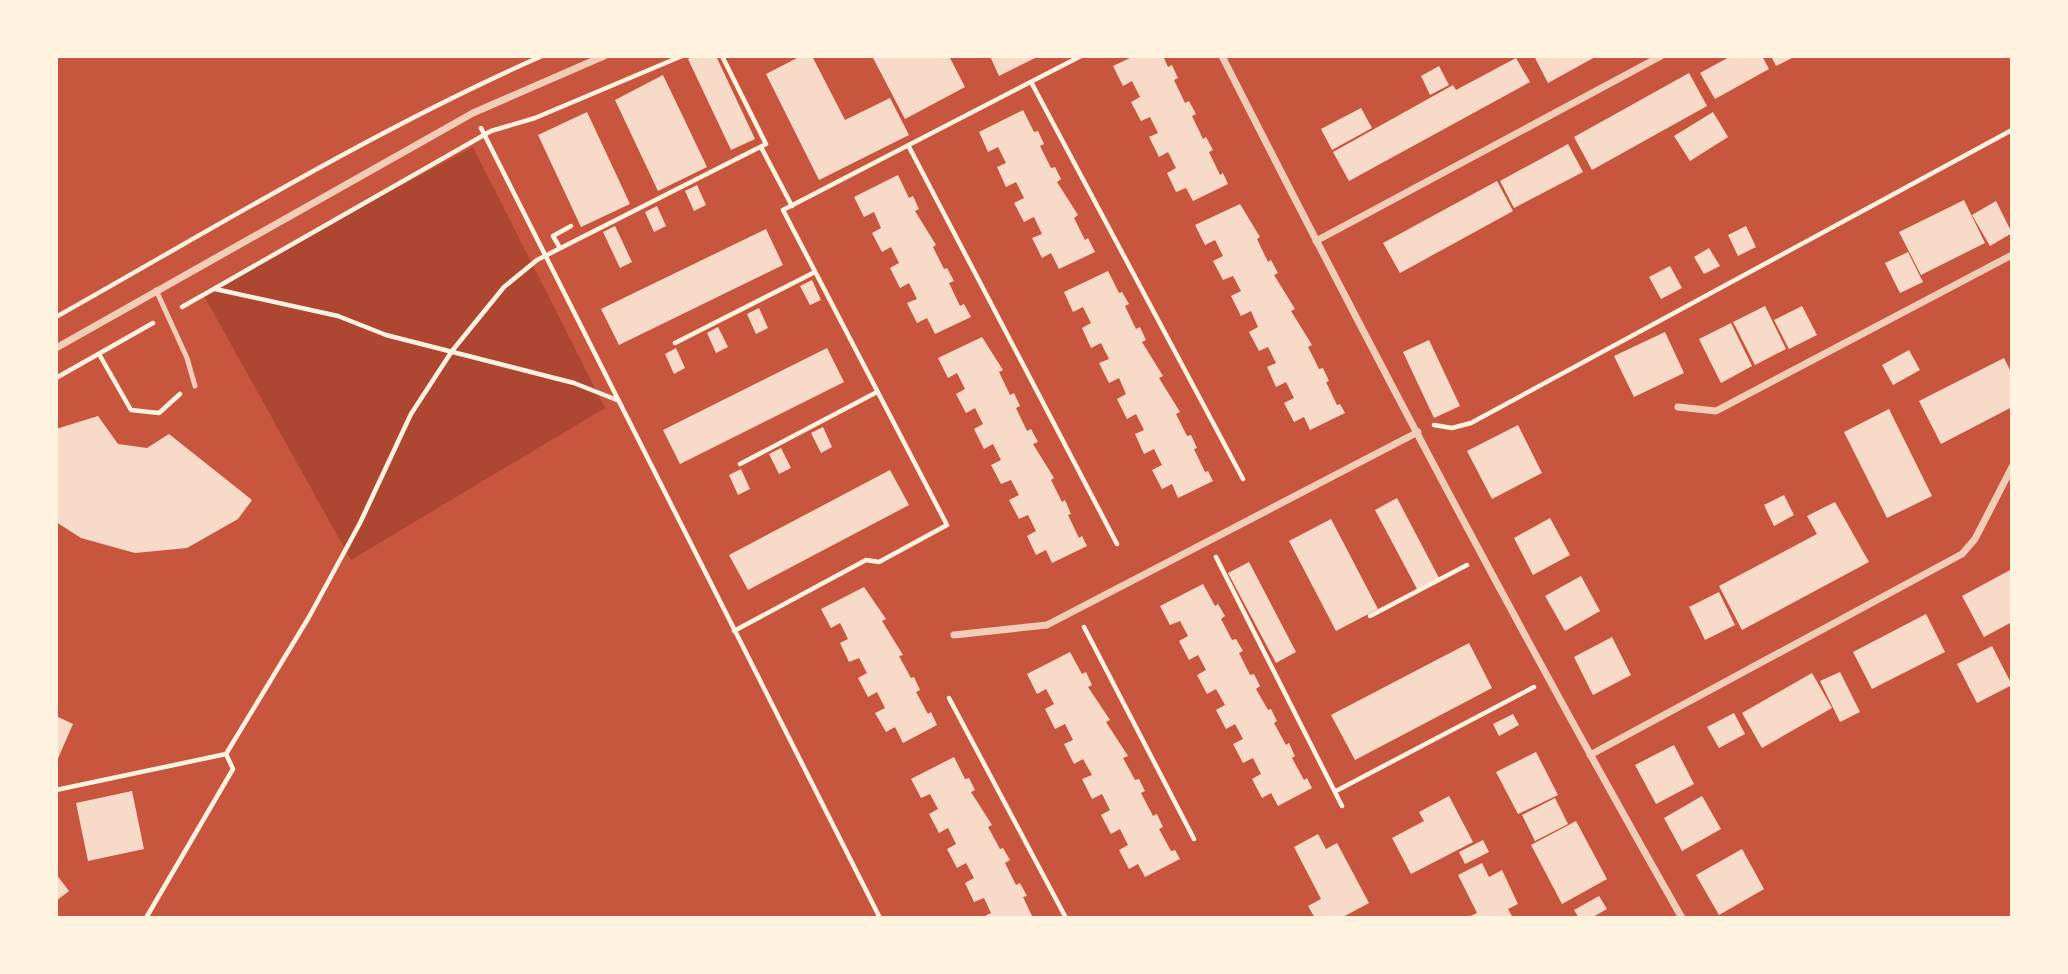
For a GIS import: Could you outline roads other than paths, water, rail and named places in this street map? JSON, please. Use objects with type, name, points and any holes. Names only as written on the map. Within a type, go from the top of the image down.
[{"type":"street","points":[[56,348],[473,113],[604,56]]},
{"type":"street","points":[[1222,56],[1316,241],[1590,755],[1682,918]]},
{"type":"street","points":[[1316,241],[1661,56]]},
{"type":"street","points":[[1678,407],[1716,411],[2012,255]]},
{"type":"street","points":[[954,635],[1047,625],[1418,432]]},
{"type":"street","points":[[1590,755],[1962,554],[1975,539],[2012,467]]},
{"type":"lane","points":[[156,290],[187,358],[195,386]]}]
